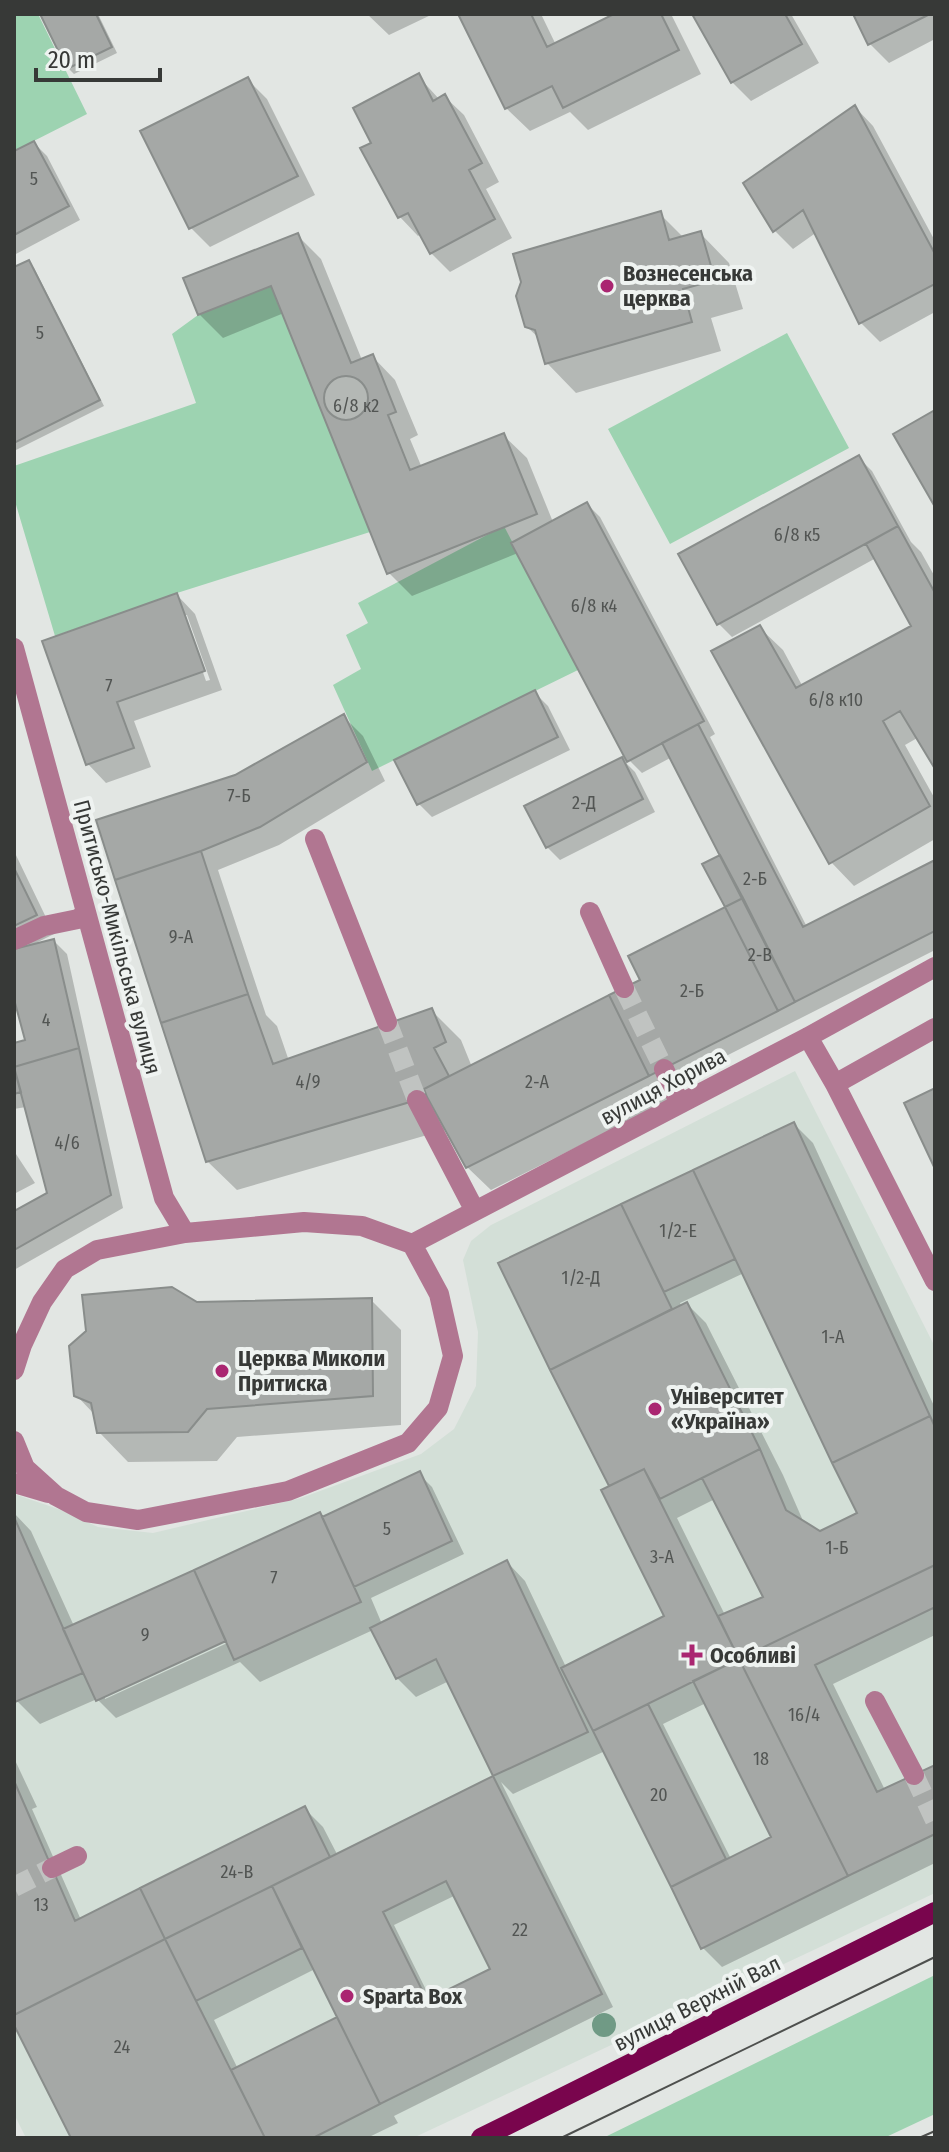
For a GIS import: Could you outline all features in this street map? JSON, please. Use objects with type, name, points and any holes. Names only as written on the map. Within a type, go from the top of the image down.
[{"type":"main road","name":"вулиця Верхній Вал","points":[[481,2138],[935,1912]]},
{"type":"street","name":"Притисько-Микільська вулиця","points":[[14,648],[164,1198],[185,1233]]},
{"type":"street","points":[[315,839],[387,1022]]},
{"type":"street","points":[[590,912],[624,988]]},
{"type":"street","points":[[14,940],[44,926],[78,919],[86,913]]},
{"type":"street","name":"вулиця Хорива","points":[[412,1244],[808,1037],[935,967]]},
{"type":"street","points":[[835,1084],[935,1028]]},
{"type":"street","points":[[808,1037],[935,1281]]},
{"type":"street","points":[[664,1069],[680,1104]]},
{"type":"street","points":[[417,1100],[475,1211]]},
{"type":"street","points":[[14,1370],[42,1302],[65,1269],[97,1250],[185,1233],[304,1222],[362,1226],[412,1244],[439,1294],[453,1356],[438,1408],[408,1443],[288,1491],[138,1520],[86,1512],[56,1496],[14,1483]]},
{"type":"street","points":[[14,1441],[25,1468],[56,1496]]},
{"type":"street","points":[[875,1701],[914,1775]]},
{"type":"street","points":[[52,1868],[77,1856]]},
{"type":"shaded area","points":[[795,1071],[935,1347],[935,1893],[413,2138],[26,2138],[14,2114],[14,1494],[98,1527],[153,1533],[301,1498],[421,1454],[454,1429],[476,1386],[478,1332],[463,1260],[471,1241],[491,1225]]},
{"type":"green space","points":[[14,14],[38,14],[87,114],[14,151]]},
{"type":"green space","points":[[271,286],[370,532],[177,593],[55,636],[14,498],[14,466],[196,403],[172,334],[198,315]]},
{"type":"green space","points":[[787,333],[849,448],[670,544],[608,429]]},
{"type":"green space","points":[[504,526],[578,670],[372,771],[333,685],[361,669],[346,635],[368,623],[358,603]]},
{"type":"green space","points":[[935,1975],[935,2114],[884,2138],[603,2138]]},
{"type":"building","points":[[40,14],[96,14],[112,47],[67,69]]},
{"type":"building","points":[[458,14],[531,14],[547,47],[614,14],[661,14],[679,50],[563,108],[552,86],[505,109]]},
{"type":"building","points":[[692,14],[785,14],[802,44],[731,83]]},
{"type":"building","points":[[853,14],[930,14],[868,45]]},
{"type":"building","points":[[419,73],[433,101],[445,94],[482,163],[469,170],[495,219],[430,254],[408,213],[398,218],[360,148],[371,143],[353,108]]},
{"type":"building","points":[[248,77],[298,176],[189,229],[140,131]]},
{"type":"building","points":[[855,105],[935,254],[935,284],[859,324],[803,210],[773,232],[743,183]]},
{"type":"building","points":[[34,141],[69,206],[14,235],[14,151]]},
{"type":"building","name":"Вознесенська церква","points":[[661,211],[669,240],[701,231],[715,280],[683,289],[692,322],[545,364],[535,330],[525,327],[516,296],[521,282],[513,254]]},
{"type":"building","points":[[298,233],[351,363],[373,354],[396,412],[388,415],[410,470],[504,433],[537,514],[387,574],[271,286],[198,315],[183,278]]},
{"type":"building","points":[[29,260],[100,400],[14,443],[14,267]]},
{"type":"building","points":[[346,376],[362,382],[368,398],[362,414],[346,420],[330,414],[324,398],[330,382]]},
{"type":"building","points":[[935,410],[935,507],[893,434]]},
{"type":"building","points":[[859,455],[898,526],[717,625],[678,554]]},
{"type":"building","points":[[587,502],[704,721],[627,762],[511,543]]},
{"type":"building","points":[[898,526],[935,593],[935,769],[900,711],[883,721],[930,806],[829,864],[711,651],[760,625],[796,688],[911,626],[866,544]]},
{"type":"building","points":[[177,593],[205,671],[117,702],[134,748],[86,765],[42,641]]},
{"type":"building","points":[[535,690],[558,737],[417,805],[394,760]]},
{"type":"building","points":[[344,714],[367,762],[260,827],[115,880],[96,820],[235,775]]},
{"type":"building","points":[[698,724],[803,927],[935,860],[935,931],[795,1002],[662,743]]},
{"type":"building","points":[[622,757],[643,799],[546,848],[524,806]]},
{"type":"building","points":[[201,851],[248,994],[161,1023],[115,880]]},
{"type":"building","points":[[720,855],[743,898],[725,907],[702,864]]},
{"type":"building","points":[[14,868],[37,915],[14,926]]},
{"type":"building","points":[[743,898],[795,1002],[778,1011],[725,907]]},
{"type":"building","points":[[725,907],[778,1011],[649,1076],[609,995],[640,980],[628,956]]},
{"type":"building","points":[[54,939],[79,1048],[14,1067],[14,1043],[25,1040],[14,999],[14,949]]},
{"type":"building","points":[[248,994],[273,1064],[432,1008],[446,1042],[434,1048],[449,1076],[424,1089],[427,1097],[206,1162],[161,1023]]},
{"type":"building","points":[[609,995],[649,1076],[466,1168],[424,1089]]},
{"type":"building","points":[[79,1048],[111,1195],[14,1250],[14,1211],[47,1193],[14,1067]]},
{"type":"building","points":[[14,1067],[21,1092],[14,1094]]},
{"type":"building","points":[[935,1088],[935,1169],[904,1103]]},
{"type":"building","points":[[794,1122],[930,1416],[832,1463],[693,1170]]},
{"type":"building","points":[[693,1170],[735,1259],[664,1292],[621,1204]]},
{"type":"building","points":[[621,1204],[672,1309],[550,1370],[498,1263]]},
{"type":"building","name":"Церква Миколи Притиска","points":[[172,1287],[197,1302],[372,1298],[373,1396],[207,1409],[188,1432],[97,1433],[91,1403],[74,1396],[69,1346],[86,1331],[82,1295]]},
{"type":"building","name":"Університет «Україна»","points":[[687,1302],[760,1449],[660,1499],[644,1469],[609,1486],[550,1370]]},
{"type":"building","points":[[930,1416],[935,1427],[935,1565],[739,1659],[718,1616],[763,1597],[702,1478],[760,1449],[786,1510],[820,1531],[857,1513],[832,1463]]},
{"type":"building","points":[[644,1469],[739,1659],[593,1731],[561,1668],[664,1616],[601,1490]]},
{"type":"building","points":[[420,1471],[452,1541],[354,1587],[322,1517]]},
{"type":"building","points":[[320,1512],[361,1602],[234,1660],[194,1570]]},
{"type":"building","points":[[14,1517],[83,1673],[15,1702],[14,1700]]},
{"type":"building","points":[[507,1560],[588,1732],[493,1776],[436,1659],[396,1679],[370,1628]]},
{"type":"building","points":[[935,1565],[935,1612],[933,1608],[815,1665],[877,1792],[935,1765],[935,1834],[848,1876],[739,1659]]},
{"type":"building","points":[[194,1570],[226,1641],[96,1701],[63,1629]]},
{"type":"building","points":[[739,1659],[848,1876],[701,1949],[671,1887],[771,1837],[693,1681]]},
{"type":"building","points":[[648,1704],[726,1859],[671,1887],[593,1731]]},
{"type":"building","points":[[493,1776],[602,1994],[380,2104],[272,1886]],"holes":[[[446,1881],[490,1969],[427,2000],[383,1912]]]},
{"type":"building","points":[[15,1783],[75,1921],[140,1888],[165,1939],[14,2015]]},
{"type":"building","points":[[305,1806],[330,1857],[165,1939],[140,1888]]},
{"type":"building","points":[[272,1886],[302,1948],[196,2001],[165,1939]]},
{"type":"building","points":[[165,1939],[265,2138],[71,2138],[14,2025],[14,2015]]},
{"type":"building","points":[[337,2017],[380,2104],[313,2138],[265,2138],[231,2070]]},
{"type":"tunnel","points":[[624,988],[664,1069]]},
{"type":"tunnel","points":[[387,1022],[417,1100]]},
{"type":"tunnel","points":[[914,1775],[935,1820]]},
{"type":"tunnel","points":[[14,1887],[52,1868]]},
{"type":"tram line","points":[[561,2138],[935,1957]]},
{"type":"tram line","points":[[919,2138],[935,2131]]},
{"type":"place","name":"Вознесенська церква","points":[[607,286]]},
{"type":"place","name":"Церква Миколи Притиска","points":[[222,1371]]},
{"type":"place","name":"Університет «Україна»","points":[[655,1409]]},
{"type":"place","name":"Особливі","points":[[692,1655]]},
{"type":"place","name":"Sparta Box","points":[[347,1996]]}]
